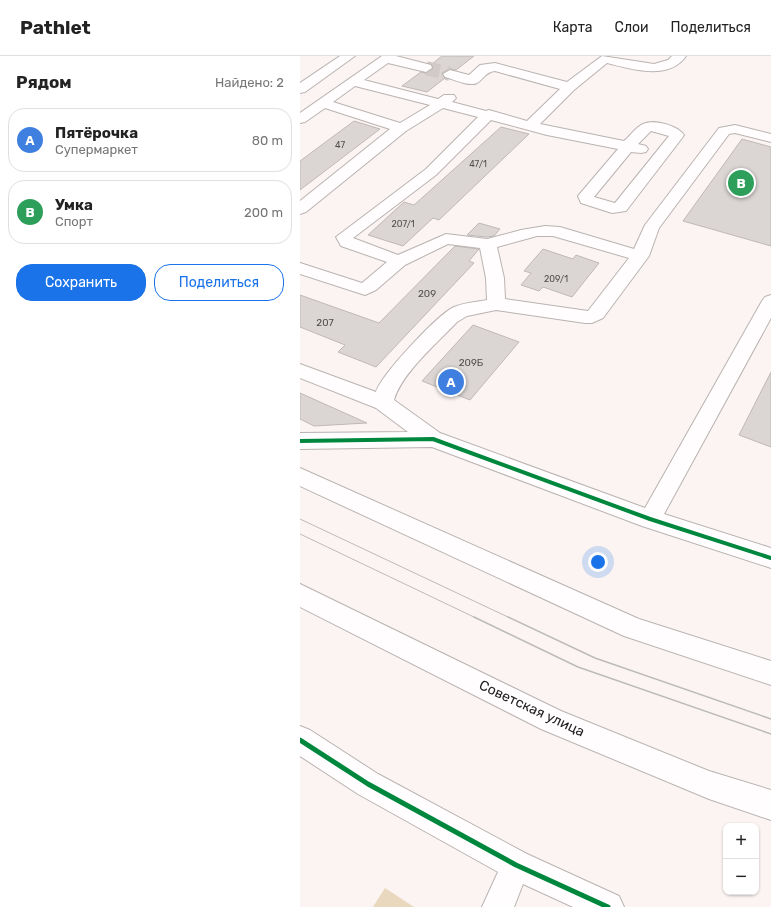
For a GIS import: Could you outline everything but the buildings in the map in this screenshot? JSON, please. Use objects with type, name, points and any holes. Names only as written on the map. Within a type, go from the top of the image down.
[{"type":"main road","points":[[300,89],[349,56]]},
{"type":"main road","points":[[530,126],[600,57],[657,68],[674,62],[680,56]]},
{"type":"main road","points":[[300,119],[312,109],[389,57],[426,68]]},
{"type":"main road","points":[[300,209],[401,128],[443,104],[485,68],[495,67],[569,88]]},
{"type":"main road","points":[[450,74],[472,80]]},
{"type":"main road","points":[[354,82],[489,114],[547,131],[629,145],[661,154]]},
{"type":"main road","points":[[312,109],[341,110],[401,128]]},
{"type":"main road","points":[[399,261],[346,242],[344,237],[432,172],[489,114]]},
{"type":"main road","points":[[647,127],[654,127],[675,133],[676,137],[661,154],[620,208],[612,208],[587,200],[586,196],[629,145],[647,127]]},
{"type":"main road","points":[[383,403],[387,389],[399,372],[450,318],[461,311],[496,304],[592,317],[597,314],[640,256],[651,228],[724,131],[735,129],[771,138]]},
{"type":"main road","points":[[300,268],[365,289],[399,261],[446,239],[488,244],[531,231],[542,230],[640,256]]},
{"type":"main road","points":[[488,244],[495,278],[496,304]]},
{"type":"main road","points":[[650,518],[771,301]]},
{"type":"main road","points":[[300,371],[383,403],[433,439],[650,518],[771,558]]},
{"type":"main road","points":[[300,442],[433,439]]},
{"type":"main road","points":[[300,476],[633,628],[771,673]]},
{"type":"main road","name":"Советская улица","points":[[300,595],[551,720],[709,785],[771,805]]},
{"type":"main road","points":[[300,740],[368,784],[516,865],[608,907]]},
{"type":"main road","points":[[498,907],[516,865]]},
{"type":"shaded area","points":[[385,888],[414,907],[373,907]]},
{"type":"tunnel","points":[[426,68],[450,74]]},
{"type":"tram line","points":[[300,519],[510,618]]},
{"type":"tram line","points":[[300,534],[476,618]]},
{"type":"tram line","points":[[474,617],[578,667],[771,734]]},
{"type":"tram line","points":[[508,617],[595,658],[771,719]]},
{"type":"cycle path","points":[[300,441],[433,439],[650,519],[771,558]]},
{"type":"cycle path","points":[[300,740],[368,784],[516,865],[608,907]]},
{"type":"place","name":"Умка","points":[[741,183]]},
{"type":"place","name":"Пятёрочка","points":[[451,382]]}]
